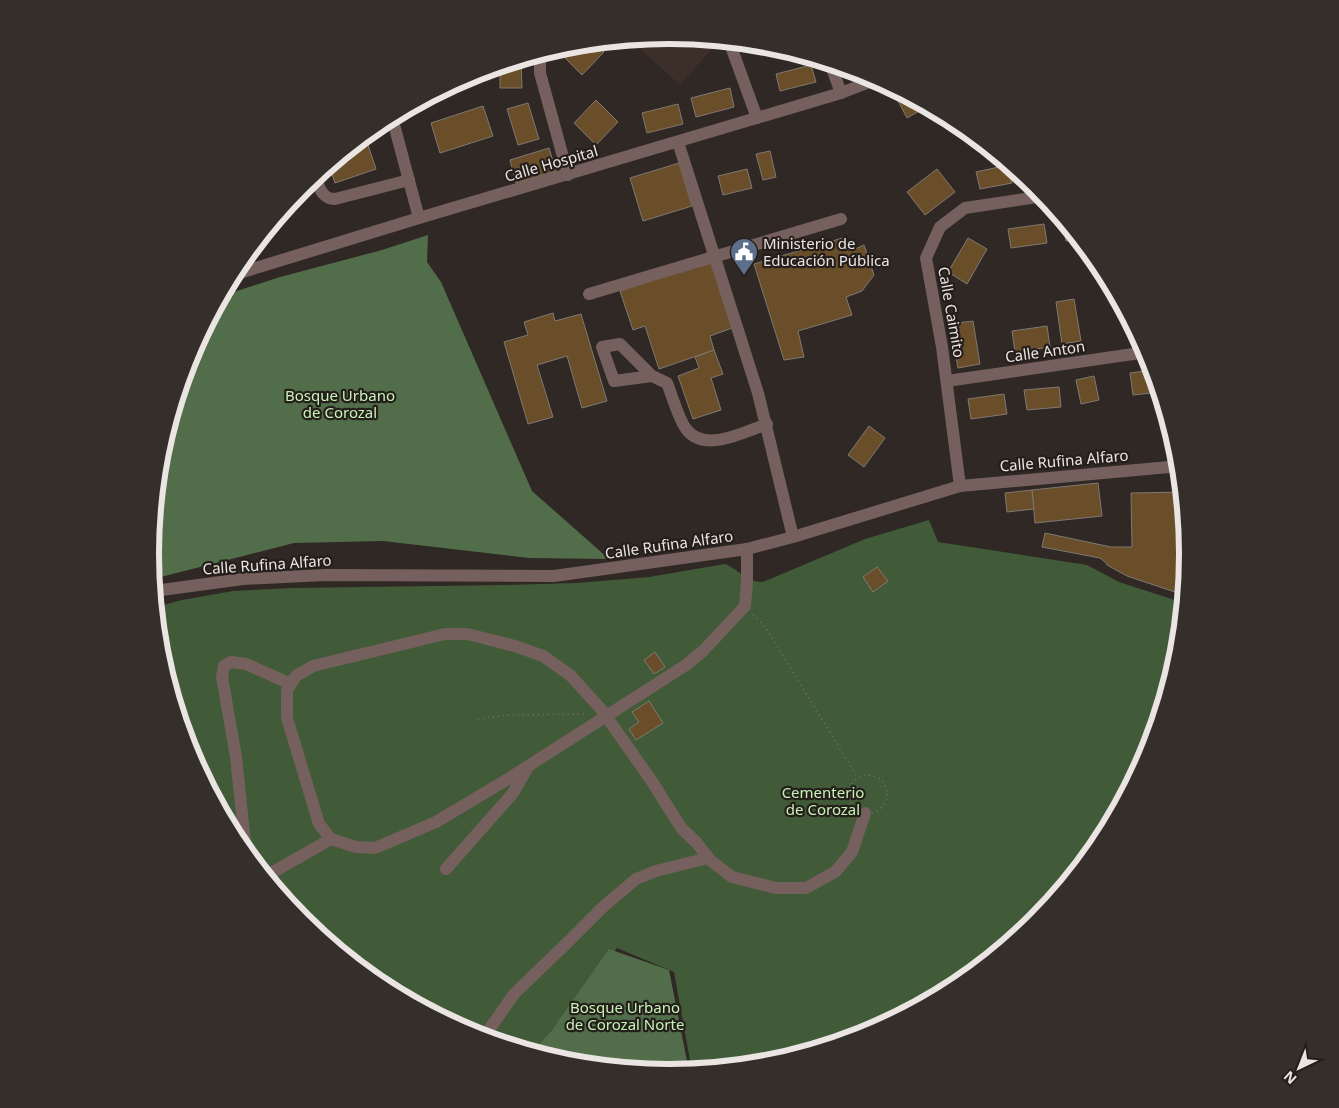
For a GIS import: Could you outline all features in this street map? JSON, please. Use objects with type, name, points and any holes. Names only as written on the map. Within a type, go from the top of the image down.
[{"type":"street","points":[[730,47],[757,118]]},
{"type":"street","points":[[540,60],[540,73],[568,175]]},
{"type":"street","points":[[833,71],[841,93]]},
{"type":"street","name":"Calle Hospital","points":[[245,271],[841,93],[866,83]]},
{"type":"street","points":[[394,125],[419,218]]},
{"type":"street","points":[[678,142],[767,424],[793,538]]},
{"type":"street","points":[[318,184],[321,191],[329,199],[335,199],[409,180]]},
{"type":"street","name":"Calle Caimito","points":[[960,486],[947,381],[926,258],[940,227],[965,208],[1034,197]]},
{"type":"street","points":[[589,294],[841,219]]},
{"type":"street","name":"Calle Anton","points":[[947,381],[1138,353]]},
{"type":"street","points":[[652,376],[667,383],[686,429],[697,440],[712,442],[767,424]]},
{"type":"street","name":"Calle Rufina Alfaro","points":[[160,591],[243,580],[325,575],[554,576],[747,550],[793,538],[960,486],[1172,467]]},
{"type":"street","points":[[747,550],[747,581],[744,606],[703,651],[686,665],[604,712],[530,765],[436,822],[375,848],[356,847],[332,839],[319,824],[287,718],[287,690],[296,676],[314,666],[445,634],[467,634],[515,646],[543,656],[570,675],[604,712],[682,829],[696,842],[708,858],[732,876],[776,888],[806,888],[835,872],[852,852],[865,813]]},
{"type":"street","points":[[244,836],[236,757],[222,677],[224,666],[231,662],[246,664],[291,684]]},
{"type":"street","points":[[446,869],[513,793],[530,765]]},
{"type":"street","points":[[272,873],[332,839]]},
{"type":"street","points":[[489,1031],[514,994],[603,907],[636,879],[656,870],[708,858]]},
{"type":"path","points":[[744,606],[764,625],[858,778]]},
{"type":"path","points":[[478,720],[505,715],[589,714],[604,712]]},
{"type":"path","points":[[875,776],[884,784],[887,790],[885,803],[876,812],[865,813],[857,810],[850,800],[850,788],[858,778],[875,776]]},
{"type":"shaded area","points":[[636,45],[715,46],[680,85]]},
{"type":"green space","name":"Bosque Urbano de Corozal","points":[[428,235],[427,262],[441,282],[532,491],[609,559],[529,558],[383,541],[294,543],[160,577],[160,521],[169,454],[177,422],[186,390],[198,359],[212,328],[232,293],[280,277],[382,250]]},
{"type":"green space","name":"Cementerio de Corozal","points":[[929,520],[938,542],[1087,565],[1119,582],[1177,601],[1170,654],[1153,718],[1127,780],[1111,809],[1074,865],[1030,915],[1006,938],[953,978],[895,1012],[834,1037],[802,1047],[736,1060],[691,1063],[674,972],[617,948],[537,1047],[505,1037],[444,1012],[414,996],[359,959],[333,938],[286,890],[265,865],[228,809],[212,780],[186,718],[169,654],[162,605],[233,591],[292,588],[577,583],[649,577],[725,564],[747,578],[763,582],[865,539]]},
{"type":"green space","name":"Bosque Urbano de Corozal Norte","points":[[609,949],[669,970],[688,1063],[636,1063],[603,1060],[537,1047],[552,1030]]},
{"type":"building","points":[[600,48],[604,52],[582,75],[563,56]]},
{"type":"building","points":[[811,65],[816,82],[780,91],[776,74]]},
{"type":"building","points":[[521,66],[522,88],[500,88],[500,73]]},
{"type":"building","points":[[730,88],[734,107],[696,117],[691,98]]},
{"type":"building","points":[[896,97],[921,110],[907,118]]},
{"type":"building","points":[[596,100],[618,122],[596,145],[574,123]]},
{"type":"building","points":[[528,103],[539,139],[518,145],[507,109]]},
{"type":"building","points":[[678,104],[683,124],[647,133],[642,113]]},
{"type":"building","points":[[483,106],[493,136],[440,153],[431,123]]},
{"type":"building","points":[[367,143],[376,169],[335,183],[331,172]]},
{"type":"building","points":[[549,148],[556,171],[516,183],[510,160]]},
{"type":"building","points":[[770,151],[776,177],[763,180],[756,154]]},
{"type":"building","points":[[679,163],[692,206],[643,221],[630,178]]},
{"type":"building","points":[[1002,166],[1010,174],[1012,183],[980,189],[976,172]]},
{"type":"building","points":[[747,169],[752,188],[723,195],[718,176]]},
{"type":"building","points":[[937,169],[955,192],[925,215],[907,192]]},
{"type":"building","points":[[1044,224],[1047,243],[1011,248],[1008,229]]},
{"type":"building","points":[[1064,231],[1072,240],[1066,241]]},
{"type":"building","points":[[846,237],[851,251],[864,245],[874,275],[862,291],[846,297],[852,315],[798,331],[804,357],[784,360],[754,264]]},
{"type":"building","points":[[968,238],[987,249],[967,284],[948,272]]},
{"type":"building","points":[[712,260],[735,327],[710,336],[714,350],[659,369],[645,326],[633,330],[620,291]]},
{"type":"building","points":[[1074,299],[1081,341],[1062,344],[1056,302]]},
{"type":"building","points":[[553,313],[555,321],[581,314],[607,401],[582,408],[567,356],[537,365],[553,417],[528,424],[504,342],[528,335],[524,322]]},
{"type":"building","points":[[973,321],[980,364],[958,368],[950,324]]},
{"type":"building","points":[[1047,326],[1050,347],[1015,352],[1012,331]]},
{"type":"building","points":[[714,350],[723,374],[711,378],[721,410],[693,419],[678,376],[699,368],[695,357]]},
{"type":"building","points":[[1146,371],[1154,393],[1133,395],[1130,373]]},
{"type":"building","points":[[1094,376],[1099,400],[1081,404],[1076,380]]},
{"type":"building","points":[[1059,387],[1061,407],[1027,410],[1024,390]]},
{"type":"building","points":[[1004,394],[1007,414],[971,419],[968,399]]},
{"type":"building","points":[[869,426],[885,438],[864,467],[848,455]]},
{"type":"building","points":[[1098,483],[1102,516],[1035,523],[1032,490]]},
{"type":"building","points":[[1032,490],[1034,509],[1007,512],[1005,493]]},
{"type":"building","points":[[1176,492],[1180,554],[1178,593],[1127,576],[1107,565],[1100,558],[1042,547],[1045,533],[1111,547],[1132,547],[1131,493]]},
{"type":"building","points":[[877,567],[888,581],[873,592],[863,577]]},
{"type":"building","points":[[655,652],[665,667],[654,674],[644,660]]},
{"type":"building","points":[[649,701],[663,723],[636,740],[629,729],[639,722],[632,712]]},
{"type":"place","name":"Ministerio de Educación Pública","points":[[744,276]]}]
